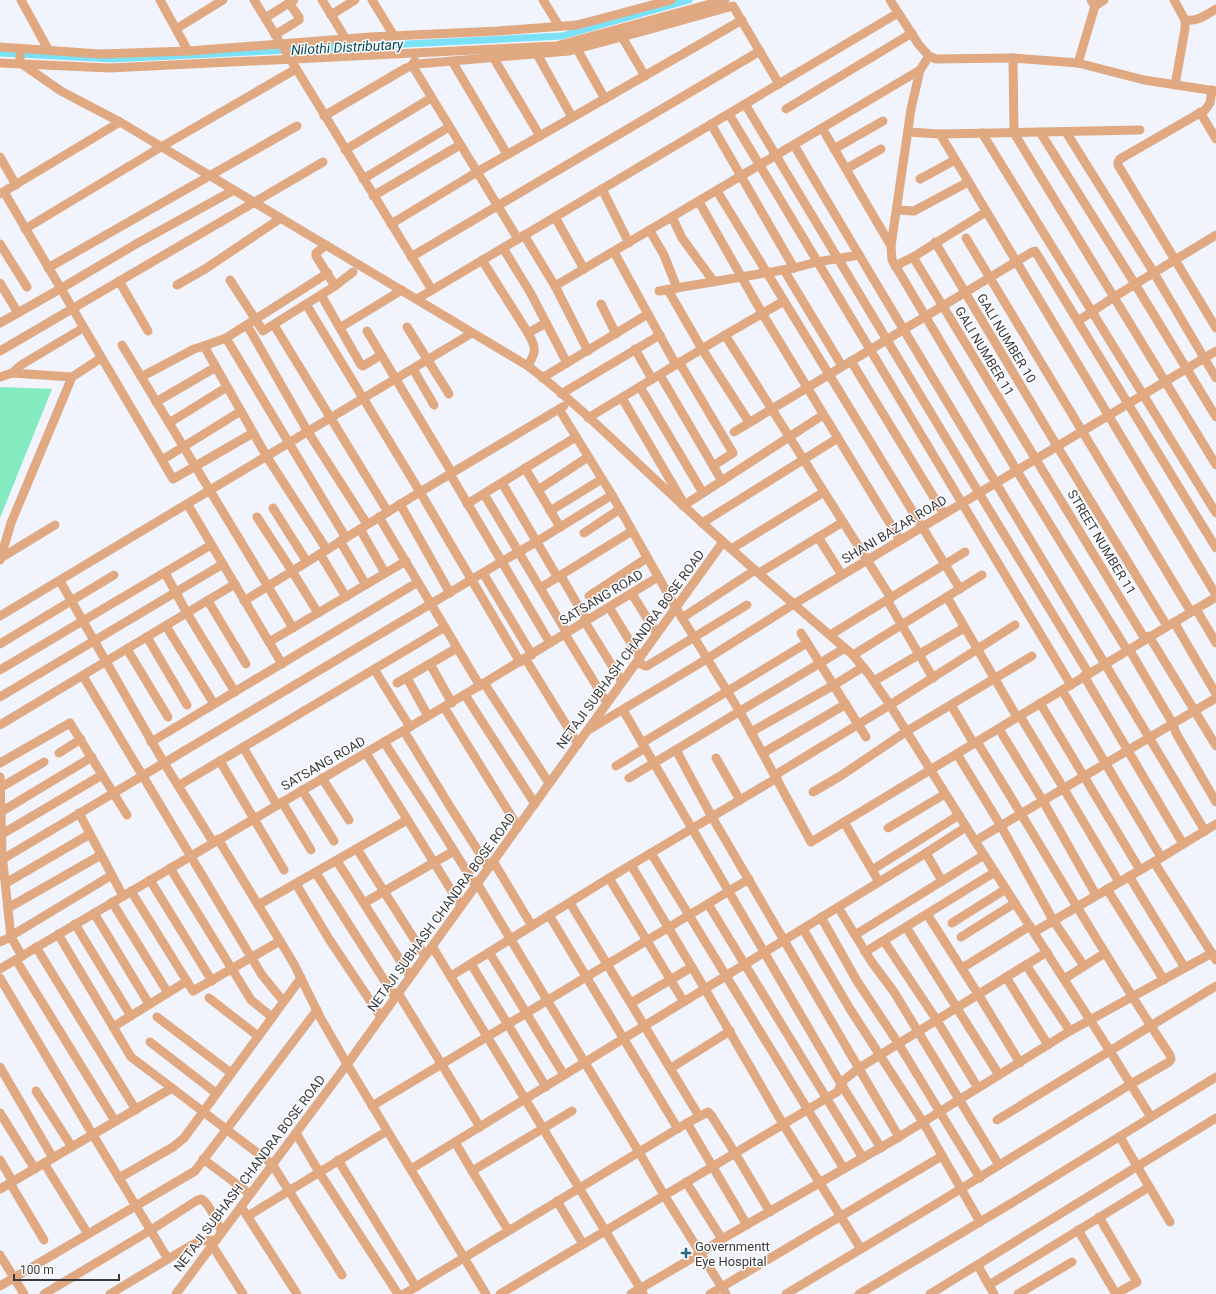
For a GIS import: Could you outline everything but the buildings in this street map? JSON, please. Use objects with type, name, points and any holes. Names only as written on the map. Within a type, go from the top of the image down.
[{"type":"street","points":[[21,0],[49,51]]},
{"type":"street","points":[[160,0],[188,51]]},
{"type":"street","points":[[176,29],[223,0]]},
{"type":"street","points":[[254,0],[432,290]]},
{"type":"street","points":[[322,0],[346,39]]},
{"type":"street","points":[[331,15],[355,0]]},
{"type":"street","points":[[372,0],[394,36]]},
{"type":"street","points":[[543,0],[559,26]]},
{"type":"street","points":[[0,47],[21,56],[110,68],[285,52],[346,39],[498,31],[577,25],[671,0]]},
{"type":"street","points":[[0,63],[21,56],[49,51],[100,54],[188,51],[420,53],[556,46],[725,0]]},
{"type":"street","points":[[890,0],[919,45],[930,56],[942,59],[1012,58],[1078,64],[1144,80],[1214,91],[1210,103],[1205,110],[1118,162],[1118,165],[1216,328]]},
{"type":"street","points":[[1078,64],[1093,3],[1104,0]]},
{"type":"street","points":[[1174,0],[1185,20],[1186,29],[1175,85]]},
{"type":"street","points":[[265,18],[292,1],[299,20],[275,35]]},
{"type":"street","points":[[324,116],[412,65],[569,51],[622,37],[731,3],[779,84]]},
{"type":"street","points":[[1185,20],[1197,20],[1216,9]]},
{"type":"street","points":[[417,299],[898,13]]},
{"type":"street","points":[[391,224],[477,172],[742,20]]},
{"type":"street","points":[[786,110],[912,33]]},
{"type":"street","points":[[622,37],[645,76]]},
{"type":"street","points":[[577,49],[605,99]]},
{"type":"street","points":[[411,257],[760,51]]},
{"type":"street","points":[[412,65],[420,53]]},
{"type":"street","points":[[536,54],[572,117]]},
{"type":"street","points":[[21,56],[61,90],[120,122],[528,366],[588,418],[730,549],[853,655],[874,681],[907,731],[945,794],[1151,1117]]},
{"type":"street","points":[[930,56],[920,70],[911,108],[891,246],[892,260],[1016,471],[1173,724],[1176,733],[1216,802]]},
{"type":"street","points":[[494,58],[540,136]]},
{"type":"street","points":[[1012,58],[1014,133],[1216,465]]},
{"type":"street","points":[[452,61],[508,154]]},
{"type":"street","points":[[412,65],[497,206],[521,237],[555,286],[588,350]]},
{"type":"street","points":[[25,229],[296,69]]},
{"type":"street","points":[[555,286],[920,70]]},
{"type":"street","points":[[345,150],[431,98]]},
{"type":"street","points":[[745,104],[1086,675],[1183,844]]},
{"type":"street","points":[[1200,112],[1215,137]]},
{"type":"street","points":[[729,114],[1071,685]]},
{"type":"street","points":[[834,149],[883,121]]},
{"type":"street","points":[[120,122],[2,193],[25,229],[173,479],[253,433]]},
{"type":"street","points":[[711,124],[794,268]]},
{"type":"street","points":[[48,268],[297,126]]},
{"type":"street","points":[[363,179],[449,127]]},
{"type":"street","points":[[822,128],[891,246]]},
{"type":"street","points":[[908,132],[940,134],[1140,130]]},
{"type":"street","points":[[1040,132],[1216,417]]},
{"type":"street","points":[[1066,132],[1154,273],[1216,378]]},
{"type":"street","points":[[982,133],[1216,514]]},
{"type":"street","points":[[559,409],[612,494],[676,608],[740,712],[811,842],[1170,624],[1215,599],[940,134]]},
{"type":"street","points":[[373,196],[460,145]]},
{"type":"street","points":[[794,145],[903,330],[1205,831]]},
{"type":"street","points":[[846,169],[881,149]]},
{"type":"street","points":[[0,157],[16,185]]},
{"type":"street","points":[[920,179],[955,160]]},
{"type":"street","points":[[0,351],[323,162]]},
{"type":"street","points":[[897,210],[914,211],[968,182]]},
{"type":"street","points":[[602,189],[629,243]]},
{"type":"street","points":[[0,323],[136,244],[234,190]]},
{"type":"street","points":[[717,191],[960,589]]},
{"type":"street","points":[[699,202],[762,313],[900,540]]},
{"type":"street","points":[[895,266],[986,212]]},
{"type":"street","points":[[555,217],[584,269]]},
{"type":"street","points":[[672,217],[682,238],[714,282]]},
{"type":"street","points":[[177,285],[205,269],[281,218]]},
{"type":"street","points":[[650,231],[664,255],[668,290],[702,349],[750,422]]},
{"type":"street","points":[[1078,322],[1114,297],[1216,235]]},
{"type":"street","points":[[966,238],[1082,431],[1216,643]]},
{"type":"street","name":"GALI NUMBER 10","points":[[935,242],[1057,446],[1216,694]]},
{"type":"street","points":[[0,244],[27,287]]},
{"type":"street","points":[[326,245],[316,253],[316,256],[335,286]]},
{"type":"street","points":[[503,248],[530,292],[567,363]]},
{"type":"street","points":[[614,252],[660,335],[733,453],[712,466]]},
{"type":"street","points":[[734,432],[1015,262],[1032,252],[1037,253],[1216,548]]},
{"type":"street","points":[[668,290],[784,270],[837,258],[859,255]]},
{"type":"street","name":"GALI NUMBER 11","points":[[913,256],[1036,459]]},
{"type":"street","points":[[482,260],[535,346],[535,351],[528,366]]},
{"type":"street","points":[[784,270],[842,366]]},
{"type":"street","points":[[230,280],[263,331],[335,286],[353,272]]},
{"type":"street","points":[[141,377],[194,349],[226,338],[328,274]]},
{"type":"street","points":[[119,281],[148,331]]},
{"type":"street","points":[[0,283],[18,313]]},
{"type":"street","points":[[341,327],[402,290]]},
{"type":"street","points":[[321,295],[341,327],[361,365],[363,366],[381,355]]},
{"type":"street","points":[[588,418],[784,301]]},
{"type":"street","points":[[306,304],[362,399],[420,492],[471,580],[526,658],[578,744]]},
{"type":"street","points":[[601,304],[616,334]]},
{"type":"street","points":[[542,378],[648,314]]},
{"type":"street","points":[[528,333],[546,323]]},
{"type":"street","points":[[247,325],[364,526],[385,573]]},
{"type":"street","points":[[274,325],[388,512]]},
{"type":"street","points":[[12,374],[21,365],[84,328]]},
{"type":"street","points":[[407,328],[448,394]]},
{"type":"street","points":[[367,331],[501,562],[550,643]]},
{"type":"street","points":[[0,616],[472,333]]},
{"type":"street","points":[[561,394],[660,335]]},
{"type":"street","points":[[725,335],[867,560],[933,678]]},
{"type":"street","points":[[226,338],[343,539],[366,585]]},
{"type":"street","points":[[122,345],[293,628]]},
{"type":"street","points":[[204,346],[323,552],[346,597]]},
{"type":"street","points":[[635,350],[656,377],[722,481]]},
{"type":"street","name":"SHANI BAZAR ROAD","points":[[587,731],[708,659],[842,575],[1216,351]]},
{"type":"street","points":[[0,559],[11,522],[72,377],[101,358]]},
{"type":"street","points":[[851,361],[944,514]]},
{"type":"street","points":[[156,402],[216,366]]},
{"type":"street","points":[[413,369],[434,405]]},
{"type":"street","points":[[0,376],[12,374],[72,377]]},
{"type":"street","points":[[640,386],[703,493]]},
{"type":"street","points":[[169,423],[227,387]]},
{"type":"street","points":[[622,398],[684,505]]},
{"type":"street","points":[[244,601],[400,504],[570,402]]},
{"type":"street","points":[[162,460],[241,411]]},
{"type":"street","points":[[684,505],[823,415]]},
{"type":"street","points":[[467,504],[576,437]]},
{"type":"street","points":[[702,523],[838,438]]},
{"type":"street","points":[[538,490],[588,457]]},
{"type":"street","name":"STREET NUMBER 11","points":[[1036,459],[1216,746]]},
{"type":"street","points":[[525,468],[560,527]]},
{"type":"street","points":[[550,511],[602,479]]},
{"type":"street","points":[[502,483],[536,542],[560,577],[622,682]]},
{"type":"street","points":[[730,549],[824,492]]},
{"type":"street","points":[[484,494],[607,703]]},
{"type":"street","points":[[3,858],[518,553],[612,494]]},
{"type":"street","points":[[188,504],[282,664]]},
{"type":"street","points":[[400,504],[450,592]]},
{"type":"street","points":[[273,508],[306,562]]},
{"type":"street","points":[[584,533],[620,510]]},
{"type":"street","points":[[257,517],[318,613]]},
{"type":"street","points":[[379,517],[458,648],[550,783]]},
{"type":"street","points":[[682,618],[843,522]]},
{"type":"street","points":[[0,559],[55,525]]},
{"type":"street","points":[[540,588],[632,531]]},
{"type":"street","points":[[818,537],[842,575]]},
{"type":"street","name":"NETAJI SUBHASH CHANDRA BOSE ROAD","points":[[181,1292],[214,1243],[347,1064],[723,542]]},
{"type":"street","points":[[0,670],[211,545]]},
{"type":"street","points":[[830,635],[965,552]]},
{"type":"street","points":[[589,596],[647,558]]},
{"type":"street","points":[[269,642],[406,561]]},
{"type":"street","points":[[0,697],[223,564]]},
{"type":"street","points":[[164,573],[235,692]]},
{"type":"street","points":[[483,573],[526,658]]},
{"type":"street","points":[[0,644],[114,575]]},
{"type":"street","points":[[853,655],[982,575]]},
{"type":"street","name":"SATSANG ROAD","points":[[0,969],[279,803],[482,685],[658,577]]},
{"type":"street","points":[[60,581],[105,662],[178,786],[258,905],[280,941],[347,1064],[486,1294]]},
{"type":"street","points":[[152,742],[418,582]]},
{"type":"street","points":[[0,725],[235,584]]},
{"type":"street","points":[[632,594],[657,634]]},
{"type":"street","points":[[946,597],[1018,717],[1064,788],[1118,882]]},
{"type":"street","points":[[208,601],[246,664]]},
{"type":"street","points":[[609,607],[638,660],[647,666],[747,606]]},
{"type":"street","points":[[451,976],[609,878],[740,800],[1015,625]]},
{"type":"street","points":[[166,626],[214,704]]},
{"type":"street","points":[[178,786],[445,627]]},
{"type":"street","points":[[874,681],[964,628]]},
{"type":"street","points":[[801,633],[866,737]]},
{"type":"street","points":[[147,637],[187,705]]},
{"type":"street","points":[[616,766],[644,745],[727,691],[807,643]]},
{"type":"street","points":[[397,683],[458,648]]},
{"type":"street","points":[[629,778],[845,648]]},
{"type":"street","points":[[127,650],[168,717]]},
{"type":"street","points":[[813,792],[842,775],[907,731],[1032,656]]},
{"type":"street","points":[[430,664],[448,705],[518,827]]},
{"type":"street","points":[[751,732],[863,667]]},
{"type":"street","points":[[374,669],[449,805],[491,864],[532,926]]},
{"type":"street","points":[[83,676],[262,975],[283,1001]]},
{"type":"street","points":[[407,678],[428,716]]},
{"type":"street","points":[[631,1294],[642,1291],[722,1239],[899,1137],[1070,1031],[1133,998],[1185,968],[1214,956],[1158,860],[1106,764],[1062,690]]},
{"type":"street","points":[[465,695],[535,804]]},
{"type":"street","points":[[975,841],[1216,698]]},
{"type":"street","points":[[1040,703],[1140,870]]},
{"type":"street","points":[[763,753],[846,704]]},
{"type":"street","points":[[786,1294],[980,1178],[1169,1062],[1171,1059],[1170,1055],[1076,907],[1022,814],[951,705]]},
{"type":"street","points":[[623,710],[880,1148]]},
{"type":"street","points":[[0,763],[70,722],[127,815]]},
{"type":"street","points":[[999,728],[1043,801],[1096,895]]},
{"type":"street","points":[[59,753],[81,740]]},
{"type":"street","points":[[384,742],[511,939],[546,1000],[664,1195],[724,1290]]},
{"type":"street","points":[[243,747],[311,850]]},
{"type":"street","points":[[676,750],[712,817],[899,1137]]},
{"type":"street","points":[[366,753],[461,906]]},
{"type":"street","points":[[957,754],[1001,826],[1053,920],[1084,966]]},
{"type":"street","points":[[1,812],[92,758]]},
{"type":"street","points":[[716,758],[740,800]]},
{"type":"street","points":[[220,761],[284,870]]},
{"type":"street","points":[[0,788],[44,762]]},
{"type":"street","points":[[2,834],[102,775]]},
{"type":"street","points":[[0,777],[3,858],[11,937],[19,958],[115,1121]]},
{"type":"street","points":[[322,778],[349,820]]},
{"type":"street","points":[[302,790],[334,841]]},
{"type":"street","points":[[888,828],[945,794]]},
{"type":"street","points":[[79,813],[112,875],[127,893],[194,992],[280,941]]},
{"type":"street","points":[[872,870],[959,815]]},
{"type":"street","points":[[258,905],[407,820]]},
{"type":"street","points":[[844,822],[879,882]]},
{"type":"street","points":[[962,968],[1032,929],[1053,920],[1076,907],[1158,860],[1216,824]]},
{"type":"street","points":[[411,1170],[745,965],[966,827]]},
{"type":"street","points":[[6,883],[90,834]]},
{"type":"street","points":[[357,849],[425,956]]},
{"type":"street","points":[[364,903],[454,851]]},
{"type":"street","points":[[926,852],[942,881]]},
{"type":"street","points":[[651,853],[844,1169]]},
{"type":"street","points":[[8,908],[101,855]]},
{"type":"street","points":[[855,935],[984,855]]},
{"type":"street","points":[[337,861],[410,976]]},
{"type":"street","points":[[631,865],[730,1031],[783,1124],[861,1249]]},
{"type":"street","points":[[170,868],[251,1000],[272,1017]]},
{"type":"street","points":[[865,952],[995,872]]},
{"type":"street","points":[[316,873],[442,1064],[480,1127]]},
{"type":"street","points":[[0,942],[11,937],[112,875]]},
{"type":"street","points":[[1129,876],[1185,968]]},
{"type":"street","points":[[609,878],[684,1002]]},
{"type":"street","points":[[372,1106],[749,879]]},
{"type":"street","points":[[150,880],[212,981]]},
{"type":"street","points":[[296,884],[329,939],[381,1017]]},
{"type":"street","points":[[952,922],[1006,889]]},
{"type":"street","points":[[1107,889],[1164,980]]},
{"type":"street","points":[[112,902],[168,993]]},
{"type":"street","points":[[570,903],[699,1116]]},
{"type":"street","points":[[961,937],[1015,903]]},
{"type":"street","points":[[708,904],[863,1158]]},
{"type":"street","points":[[838,907],[870,961],[894,992],[918,1030],[999,1165]]},
{"type":"street","points":[[94,913],[149,1004]]},
{"type":"street","points":[[927,914],[1020,1062]]},
{"type":"street","points":[[549,915],[678,1129]]},
{"type":"street","points":[[821,917],[980,1178]]},
{"type":"street","points":[[76,924],[131,1016]]},
{"type":"street","points":[[906,927],[999,1075]]},
{"type":"street","points":[[803,929],[850,1009],[923,1122],[980,1222]]},
{"type":"street","points":[[58,934],[131,1057],[272,1164],[342,1275]]},
{"type":"street","points":[[884,940],[936,1019],[978,1088]]},
{"type":"street","points":[[432,946],[642,1291]]},
{"type":"street","points":[[36,947],[136,1110]]},
{"type":"street","points":[[489,952],[564,1075]]},
{"type":"street","points":[[500,1294],[836,1092],[844,1080],[880,1054],[1047,952]]},
{"type":"street","points":[[1064,979],[1105,953]]},
{"type":"street","points":[[471,964],[546,1087]]},
{"type":"street","points":[[1026,965],[1070,1031]]},
{"type":"street","points":[[631,1003],[692,967]]},
{"type":"street","points":[[0,978],[168,1259]]},
{"type":"street","points":[[120,1178],[180,1143],[301,978]]},
{"type":"street","points":[[1006,978],[1048,1045]]},
{"type":"street","points":[[112,1027],[187,981]]},
{"type":"street","points":[[997,1120],[1216,986]]},
{"type":"street","points":[[209,998],[258,1036]]},
{"type":"street","points":[[0,1286],[136,1205],[190,1175],[204,1159],[317,1010]]},
{"type":"street","points":[[157,1017],[231,1073]]},
{"type":"street","points":[[670,1068],[730,1031]]},
{"type":"street","points":[[150,1042],[216,1093]]},
{"type":"street","points":[[0,1067],[53,1158]]},
{"type":"street","points":[[859,1294],[1120,1137],[1216,1077]]},
{"type":"street","points":[[0,1189],[172,1088]]},
{"type":"street","points":[[36,1091],[72,1147]]},
{"type":"street","points":[[472,1171],[572,1111]]},
{"type":"street","points":[[404,1294],[508,1230],[708,1112],[735,1152],[770,1212]]},
{"type":"street","points":[[0,1113],[35,1169]]},
{"type":"street","points":[[930,1294],[978,1266],[1216,1118]]},
{"type":"street","points":[[687,1123],[747,1225]]},
{"type":"street","points":[[248,1216],[387,1130]]},
{"type":"street","points":[[296,1133],[319,1172],[398,1294]]},
{"type":"street","points":[[1120,1137],[1170,1222]]},
{"type":"street","points":[[455,1142],[508,1230]]},
{"type":"street","points":[[710,1294],[724,1290],[840,1216],[942,1156]]},
{"type":"street","points":[[204,1159],[250,1194]]},
{"type":"street","points":[[0,1160],[11,1183],[44,1240]]},
{"type":"street","points":[[338,1160],[416,1287]]},
{"type":"street","points":[[44,1163],[88,1234]]},
{"type":"street","points":[[686,1182],[722,1239]]},
{"type":"street","points":[[989,1285],[1149,1187]]},
{"type":"street","points":[[44,1294],[201,1199],[208,1206],[222,1232]]},
{"type":"street","points":[[557,1201],[583,1244]]},
{"type":"street","points":[[241,1206],[297,1294]]},
{"type":"street","points":[[1078,1230],[1116,1294],[1137,1282],[1100,1217]]},
{"type":"street","points":[[110,1294],[202,1240],[214,1243],[243,1294]]},
{"type":"street","points":[[0,1255],[24,1294]]},
{"type":"street","points":[[1018,1294],[1072,1262]]},
{"type":"street","points":[[978,1266],[994,1294]]},
{"type":"green space","points":[[0,387],[52,389],[0,518]]},
{"type":"waterway","name":"Nilothi Distributary","points":[[0,53],[113,59],[562,36],[689,0]]},
{"type":"place","name":"Governmentt Eye Hospital","points":[[686,1253]]}]
